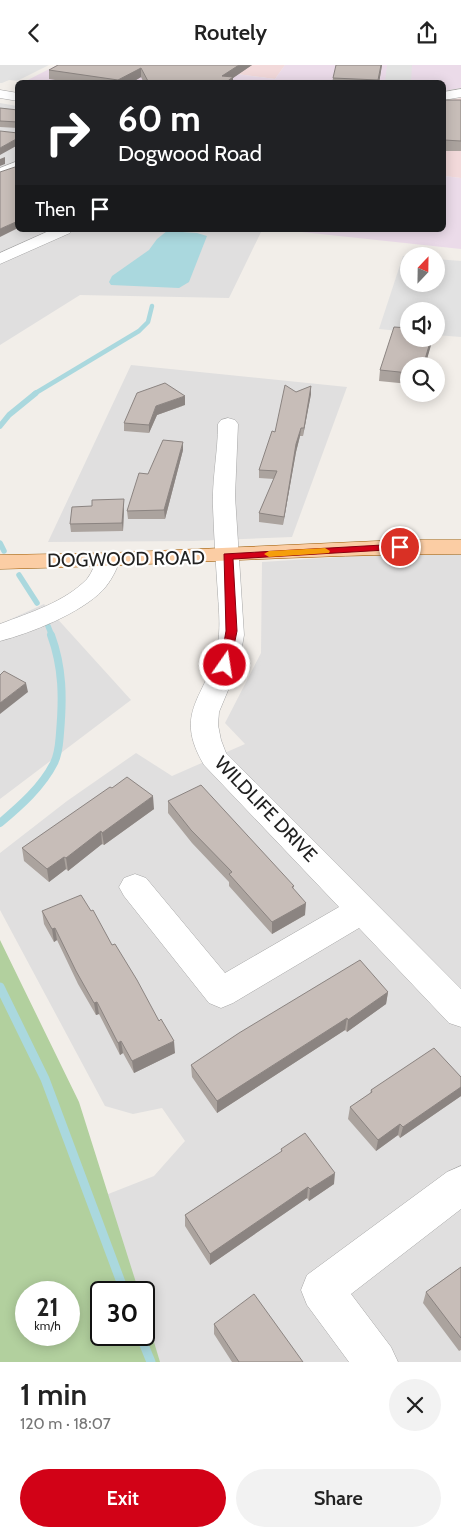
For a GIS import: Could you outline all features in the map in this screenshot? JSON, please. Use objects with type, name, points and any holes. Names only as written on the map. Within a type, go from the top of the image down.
[{"type":"main road","name":"DOGWOOD ROAD","points":[[0,562],[108,561],[400,547],[461,547]]},
{"type":"street","points":[[446,96],[461,93]]},
{"type":"street","points":[[0,94],[15,96]]},
{"type":"street","points":[[0,174],[15,166]]},
{"type":"street","points":[[0,259],[60,232]]},
{"type":"street","name":"WILDLIFE DRIVE","points":[[228,425],[228,458],[224,494],[232,631],[225,665],[205,708],[203,724],[206,742],[214,758],[461,1013]]},
{"type":"street","points":[[0,633],[48,613],[92,587],[102,576],[108,561]]},
{"type":"street","points":[[135,887],[221,993],[362,910]]},
{"type":"street","points":[[376,1362],[322,1291],[461,1185]]},
{"type":"shaded area","points":[[0,65],[49,65],[19,80],[9,80],[0,83]]},
{"type":"shaded area","points":[[57,65],[168,65],[275,79],[285,65],[461,65],[461,88],[446,91],[446,80],[28,80]]},
{"type":"shaded area","points":[[168,65],[285,65],[275,79]]},
{"type":"shaded area","points":[[387,65],[412,65],[411,80],[385,80]]},
{"type":"shaded area","points":[[461,98],[461,178],[446,176],[446,101]]},
{"type":"shaded area","points":[[0,103],[15,106],[15,232],[261,232],[229,298],[80,295],[0,345]]},
{"type":"shaded area","points":[[446,176],[461,178],[461,249],[302,232],[446,232]]},
{"type":"shaded area","points":[[445,260],[461,261],[461,337],[445,336],[445,302],[400,302],[400,331],[379,329],[400,265],[400,293],[445,293]]},
{"type":"shaded area","points":[[131,365],[347,387],[292,537],[193,541],[48,542]]},
{"type":"shaded area","points":[[402,553],[461,553],[461,1362],[0,1362],[0,1051],[60,1213],[154,1176],[185,1141],[162,1108],[133,1114],[105,1106],[0,910],[0,853],[67,801],[136,753],[172,776],[245,744],[225,723],[261,653],[262,562]]},
{"type":"shaded area","points":[[44,604],[131,700],[0,799],[0,624]]},
{"type":"green space","points":[[0,940],[79,1102],[136,1281],[90,1281],[90,1346],[155,1345],[160,1362],[0,1362]]},
{"type":"water","points":[[166,232],[197,233],[207,236],[189,282],[179,288],[111,285],[109,282],[112,276],[149,250],[157,239]]},
{"type":"building","points":[[58,65],[239,65],[222,76],[233,77],[229,80],[147,80],[141,68],[118,80],[49,70]]},
{"type":"building","points":[[336,65],[381,65],[378,80],[333,78]]},
{"type":"building","points":[[446,100],[461,100],[461,141],[446,140]]},
{"type":"building","points":[[0,108],[15,110],[15,122],[0,121]]},
{"type":"building","points":[[0,131],[15,133],[15,140],[0,148]]},
{"type":"building","points":[[15,167],[15,222],[0,229],[0,172]]},
{"type":"building","points":[[394,327],[400,327],[400,347],[429,347],[426,357],[400,357],[400,372],[380,370]]},
{"type":"building","points":[[165,383],[185,396],[156,406],[149,425],[124,423],[137,393]]},
{"type":"building","points":[[285,385],[296,392],[311,386],[304,428],[301,428],[296,444],[284,517],[259,513],[277,471],[259,470],[272,431],[275,432]]},
{"type":"building","points":[[163,440],[183,442],[164,510],[127,511],[139,473],[148,474]]},
{"type":"building","points":[[124,499],[122,523],[70,524],[72,507],[92,506],[92,500]]},
{"type":"building","points":[[4,671],[26,683],[0,703],[0,675]]},
{"type":"building","points":[[127,777],[153,796],[102,833],[101,831],[66,858],[64,857],[47,869],[22,848],[110,787],[112,788]]},
{"type":"building","points":[[201,785],[294,886],[292,887],[306,903],[272,922],[229,874],[232,872],[191,830],[168,801]]},
{"type":"building","points":[[81,895],[91,911],[93,910],[112,945],[115,944],[159,1021],[161,1019],[174,1041],[132,1061],[121,1041],[118,1043],[97,1002],[94,1003],[55,928],[52,929],[42,911]]},
{"type":"building","points":[[360,960],[388,992],[348,1020],[347,1018],[217,1101],[191,1065],[239,1033]]},
{"type":"building","points":[[434,1048],[461,1077],[461,1087],[403,1127],[400,1124],[378,1140],[350,1107],[372,1092],[371,1090]]},
{"type":"building","points":[[305,1133],[335,1173],[310,1189],[308,1187],[210,1254],[185,1215],[282,1151],[281,1149]]},
{"type":"building","points":[[461,1267],[461,1338],[426,1292]]},
{"type":"building","points":[[254,1294],[303,1362],[239,1362],[214,1324]]},
{"type":"waterway","points":[[34,394],[139,331],[148,322],[152,306]]},
{"type":"waterway","points":[[0,426],[9,415],[36,393]]},
{"type":"waterway","points":[[0,543],[4,551]]},
{"type":"waterway","points":[[19,575],[37,603]]},
{"type":"waterway","points":[[48,626],[52,636]]},
{"type":"waterway","points":[[0,823],[37,788],[49,772],[57,756],[62,695],[58,659],[51,635]]},
{"type":"waterway","points":[[0,987],[45,1079],[121,1281]]},
{"type":"waterway","points":[[144,1346],[151,1362]]},
{"type":"slow traffic","points":[[269,554],[325,551]]},
{"type":"route","points":[[225,665],[232,631],[228,556],[400,547]]}]
